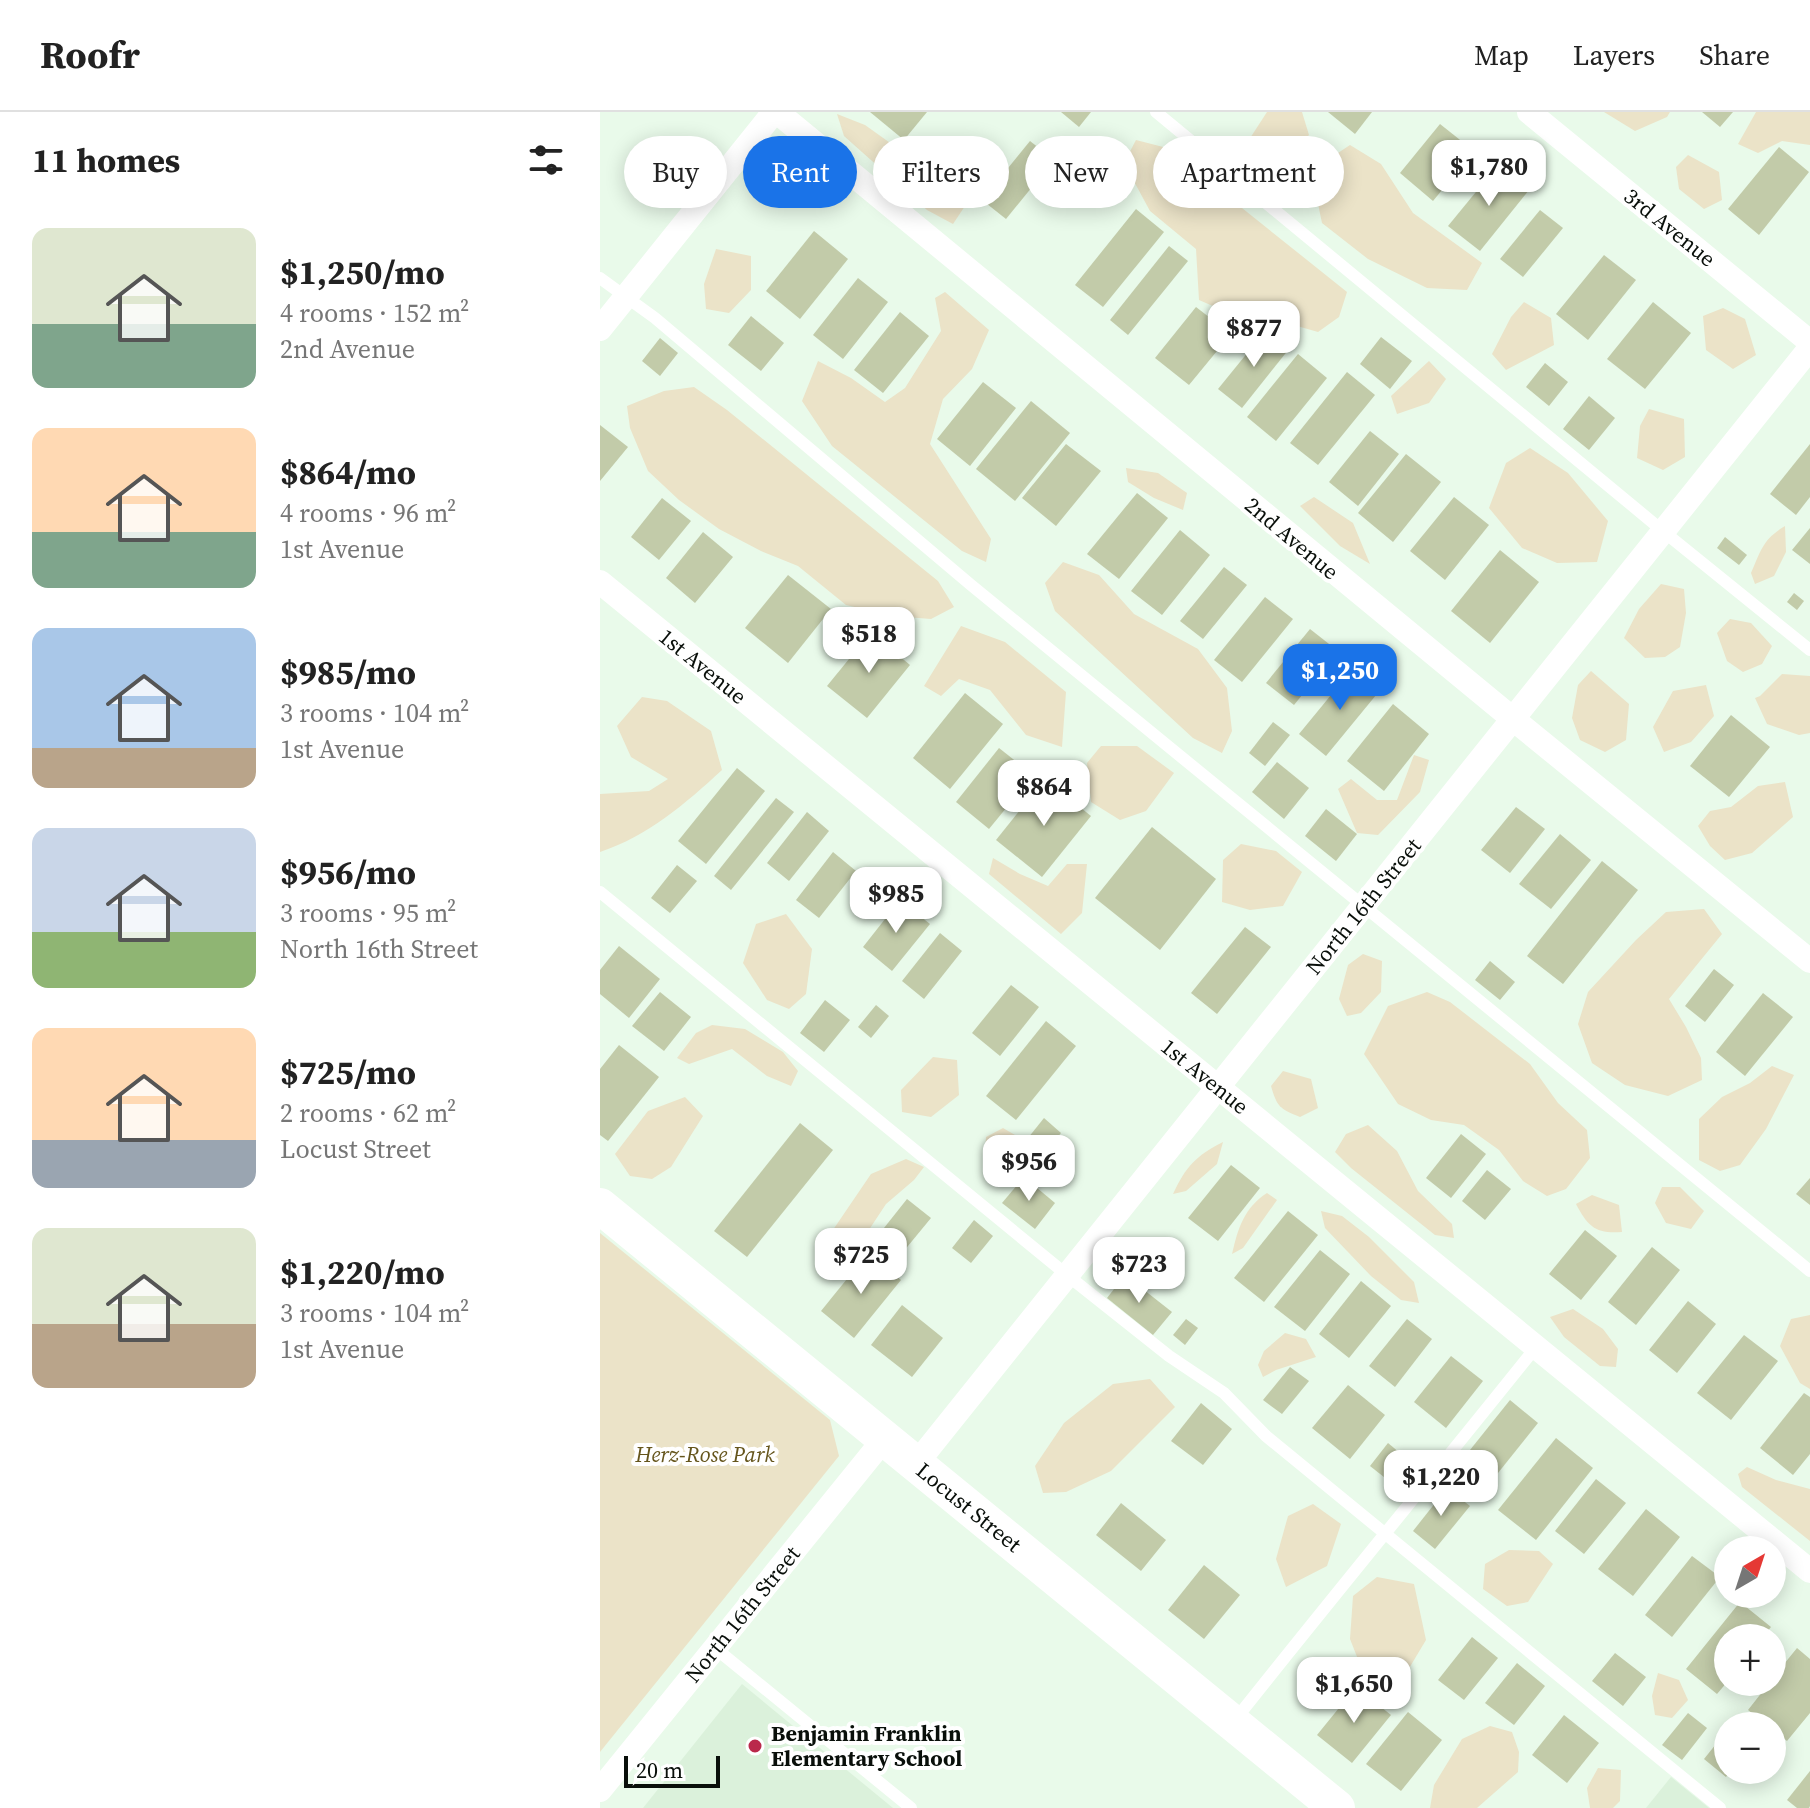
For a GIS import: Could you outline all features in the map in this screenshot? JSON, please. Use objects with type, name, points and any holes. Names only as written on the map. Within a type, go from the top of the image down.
[{"type":"street","points":[[600,329],[775,112]]},
{"type":"street","name":"2nd Avenue","points":[[775,112],[1810,961]]},
{"type":"street","name":"3rd Avenue","points":[[1529,112],[1810,342]]},
{"type":"street","name":"North 16th Street","points":[[916,1464],[1810,348]]},
{"type":"street","name":"1st Avenue","points":[[600,582],[1810,1571]]},
{"type":"street","name":"Locust Street","points":[[600,1206],[1337,1808]]},
{"type":"street","name":"North 16th Street","points":[[600,1790],[885,1438]]},
{"type":"lane","points":[[1156,112],[1810,650]]},
{"type":"lane","points":[[600,278],[655,318],[971,585],[1810,1271]]},
{"type":"lane","points":[[600,892],[1067,1275],[1169,1356],[1224,1393],[1266,1436],[1720,1808]]},
{"type":"lane","points":[[1233,1723],[1536,1347]]},
{"type":"lane","points":[[715,1648],[911,1808]]},
{"type":"shaded area","name":"Benjamin Franklin Elementary School","points":[[742,1684],[893,1808],[643,1808]]},
{"type":"shaded area","points":[[1671,1777],[1709,1808],[1646,1808]]},
{"type":"green space","points":[[1267,112],[1302,112],[1309,135],[1308,136],[1251,136]]},
{"type":"green space","points":[[1604,112],[1670,112],[1667,117],[1635,131]]},
{"type":"green space","points":[[1756,112],[1810,112],[1810,145],[1782,141],[1758,153],[1738,144]]},
{"type":"green space","points":[[837,114],[865,125],[880,136],[873,136],[873,162],[857,148],[857,136],[844,136]]},
{"type":"green space","points":[[1137,140],[1153,144],[1153,208],[1242,208],[1347,292],[1339,317],[1318,332],[1248,312],[1231,314],[1199,300],[1196,249],[1150,211],[1137,187]]},
{"type":"green space","points":[[1350,145],[1381,164],[1413,213],[1482,263],[1467,290],[1427,288],[1368,259],[1322,223],[1319,208],[1344,208],[1344,149]]},
{"type":"green space","points":[[1688,155],[1719,172],[1722,200],[1704,209],[1679,189],[1676,167]]},
{"type":"green space","points":[[925,208],[964,208],[953,224]]},
{"type":"green space","points":[[716,249],[751,256],[751,290],[729,313],[706,309],[704,284]]},
{"type":"green space","points":[[945,292],[989,330],[972,369],[943,399],[930,444],[991,539],[986,562],[962,551],[832,446],[802,401],[818,361],[851,378],[885,402],[905,388],[941,331],[935,298]]},
{"type":"green space","points":[[1524,302],[1551,318],[1554,345],[1506,370],[1492,354],[1511,317]]},
{"type":"green space","points":[[1723,308],[1745,319],[1756,355],[1733,369],[1706,350],[1703,316]]},
{"type":"green space","points":[[1429,361],[1446,379],[1429,403],[1397,414],[1391,396]]},
{"type":"green space","points":[[694,387],[727,410],[938,581],[954,607],[931,619],[893,616],[846,605],[798,566],[719,529],[679,500],[648,471],[630,428],[627,406],[664,391]]},
{"type":"green space","points":[[1649,409],[1684,419],[1685,457],[1663,470],[1637,458],[1640,426]]},
{"type":"green space","points":[[1530,448],[1568,473],[1608,521],[1597,562],[1557,563],[1522,548],[1489,508],[1506,463]]},
{"type":"green space","points":[[1126,468],[1158,473],[1187,493],[1183,510],[1154,498],[1128,482]]},
{"type":"green space","points":[[1314,497],[1353,523],[1370,564],[1340,546],[1300,506]]},
{"type":"green space","points":[[1785,526],[1786,552],[1774,576],[1755,584],[1751,573],[1760,551]]},
{"type":"green space","points":[[1063,562],[1099,575],[1134,614],[1198,649],[1227,688],[1232,731],[1222,753],[1193,738],[1055,611],[1045,583]]},
{"type":"green space","points":[[1661,584],[1684,589],[1686,613],[1680,647],[1665,657],[1645,658],[1624,638],[1639,609]]},
{"type":"green space","points":[[1730,619],[1751,623],[1772,646],[1762,664],[1743,672],[1727,661],[1717,633]]},
{"type":"green space","points":[[961,626],[1005,642],[1066,692],[1062,747],[1026,735],[990,690],[959,679],[941,696],[924,686]]},
{"type":"green space","points":[[1591,671],[1629,704],[1626,740],[1605,752],[1580,740],[1572,718],[1578,685]]},
{"type":"green space","points":[[1782,674],[1810,676],[1810,733],[1799,735],[1767,724],[1755,698]]},
{"type":"green space","points":[[1706,685],[1714,716],[1691,742],[1664,752],[1653,727],[1673,691]]},
{"type":"green space","points":[[642,697],[667,701],[711,731],[722,770],[680,807],[650,828],[600,852],[600,794],[649,791],[668,779],[631,757],[617,726]]},
{"type":"green space","points":[[1101,746],[1137,746],[1174,773],[1146,811],[1120,820],[1091,802],[1087,763]]},
{"type":"green space","points":[[1414,755],[1429,760],[1420,792],[1378,835],[1357,833],[1338,789],[1351,779],[1377,800],[1397,800]]},
{"type":"green space","points":[[1785,782],[1793,817],[1752,853],[1725,860],[1710,846],[1698,826],[1710,811],[1731,807],[1758,786]]},
{"type":"green space","points":[[1241,844],[1276,851],[1302,872],[1283,906],[1250,910],[1222,902],[1223,860]]},
{"type":"green space","points":[[993,858],[1048,886],[1067,864],[1087,864],[1082,913],[1061,934],[989,874]]},
{"type":"green space","points":[[1704,909],[1722,934],[1669,999],[1701,1058],[1702,1080],[1668,1096],[1625,1085],[1592,1063],[1578,1024],[1588,992],[1666,912]]},
{"type":"green space","points":[[786,914],[812,949],[806,994],[789,1009],[767,1000],[743,963],[756,924]]},
{"type":"green space","points":[[1363,954],[1382,961],[1381,992],[1361,1013],[1347,1016],[1339,999],[1348,965]]},
{"type":"green space","points":[[1427,992],[1450,1002],[1530,1064],[1558,1103],[1587,1130],[1590,1158],[1566,1189],[1547,1196],[1523,1181],[1499,1150],[1464,1125],[1431,1120],[1398,1104],[1364,1054],[1388,1006]]},
{"type":"green space","points":[[712,1025],[745,1029],[783,1052],[798,1071],[791,1086],[767,1076],[732,1049],[689,1064],[677,1058],[696,1033]]},
{"type":"green space","points":[[933,1057],[957,1060],[959,1095],[931,1117],[902,1112],[901,1090]]},
{"type":"green space","points":[[1772,1066],[1794,1075],[1766,1129],[1740,1165],[1720,1171],[1699,1160],[1699,1119],[1722,1097],[1750,1083]]},
{"type":"green space","points":[[1283,1071],[1311,1079],[1318,1108],[1300,1117],[1280,1106],[1271,1086]]},
{"type":"green space","points":[[685,1097],[703,1116],[671,1167],[652,1179],[630,1176],[615,1154],[648,1111]]},
{"type":"green space","points":[[1368,1125],[1397,1151],[1418,1191],[1452,1224],[1454,1238],[1435,1235],[1335,1152],[1346,1134]]},
{"type":"green space","points":[[1003,1128],[1022,1139],[1023,1157],[1004,1175],[984,1169],[986,1137]]},
{"type":"green space","points":[[1223,1142],[1217,1164],[1186,1191],[1173,1194],[1193,1163]]},
{"type":"green space","points":[[906,1159],[924,1167],[886,1204],[851,1257],[832,1275],[820,1249],[871,1174]]},
{"type":"green space","points":[[1662,1187],[1680,1187],[1704,1211],[1691,1229],[1666,1223],[1655,1203]]},
{"type":"green space","points":[[1267,1193],[1277,1200],[1243,1248],[1232,1254],[1243,1219]]},
{"type":"green space","points":[[1592,1195],[1619,1205],[1622,1232],[1599,1230],[1585,1218],[1576,1204]]},
{"type":"green space","points":[[1321,1211],[1342,1216],[1369,1237],[1414,1282],[1419,1303],[1401,1300],[1371,1276],[1325,1228]]},
{"type":"green space","name":"Herz-Rose Park","points":[[600,1233],[830,1420],[839,1456],[600,1752]]},
{"type":"green space","points":[[1573,1309],[1603,1329],[1618,1349],[1616,1367],[1600,1366],[1564,1337],[1550,1317]]},
{"type":"green space","points":[[1810,1315],[1810,1389],[1800,1383],[1780,1346],[1791,1319]]},
{"type":"green space","points":[[1285,1333],[1306,1339],[1316,1357],[1263,1377],[1258,1365],[1264,1351]]},
{"type":"green space","points":[[1150,1379],[1175,1407],[1111,1471],[1066,1492],[1043,1493],[1035,1466],[1064,1423],[1113,1384]]},
{"type":"green space","points":[[1747,1467],[1776,1480],[1810,1489],[1810,1541],[1742,1487],[1738,1474]]},
{"type":"green space","points":[[1313,1504],[1341,1524],[1327,1566],[1286,1587],[1276,1559],[1288,1516]]},
{"type":"green space","points":[[1509,1550],[1539,1551],[1553,1564],[1528,1602],[1507,1606],[1483,1589],[1485,1564]]},
{"type":"green space","points":[[1377,1577],[1414,1584],[1426,1640],[1402,1680],[1383,1688],[1365,1677],[1350,1639],[1353,1596]]},
{"type":"green space","points":[[1658,1673],[1679,1680],[1688,1700],[1672,1718],[1655,1715],[1652,1696]]},
{"type":"green space","points":[[1490,1726],[1512,1732],[1519,1752],[1518,1772],[1477,1808],[1430,1808],[1434,1785],[1462,1739]]},
{"type":"green space","points":[[1598,1768],[1621,1770],[1620,1801],[1613,1808],[1590,1808],[1587,1788]]},
{"type":"building","points":[[870,112],[927,112],[907,136],[899,136]]},
{"type":"building","points":[[1061,112],[1091,112],[1079,127]]},
{"type":"building","points":[[1328,112],[1372,112],[1355,134]]},
{"type":"building","points":[[1702,112],[1733,112],[1720,127]]},
{"type":"building","points":[[1440,124],[1474,151],[1433,201],[1400,173]]},
{"type":"building","points":[[1025,147],[1025,196],[1006,219],[992,208],[1009,208],[1009,167]]},
{"type":"building","points":[[1779,147],[1809,172],[1759,235],[1728,209]]},
{"type":"building","points":[[1498,165],[1529,190],[1480,251],[1448,226]]},
{"type":"building","points":[[1136,209],[1164,232],[1103,307],[1075,285]]},
{"type":"building","points":[[1540,210],[1563,228],[1523,277],[1500,259]]},
{"type":"building","points":[[814,231],[848,259],[800,319],[766,291]]},
{"type":"building","points":[[1169,246],[1188,261],[1128,335],[1110,320]]},
{"type":"building","points":[[1604,255],[1636,280],[1588,340],[1556,314]]},
{"type":"building","points":[[858,278],[888,302],[843,359],[813,335]]},
{"type":"building","points":[[1653,302],[1691,333],[1645,389],[1607,359]]},
{"type":"building","points":[[1196,307],[1231,334],[1189,385],[1155,358]]},
{"type":"building","points":[[900,312],[929,336],[883,393],[854,370]]},
{"type":"building","points":[[751,316],[784,343],[761,371],[728,345]]},
{"type":"building","points":[[1266,330],[1289,349],[1242,408],[1218,389]]},
{"type":"building","points":[[1381,337],[1412,361],[1390,389],[1360,364]]},
{"type":"building","points":[[660,338],[678,353],[660,376],[642,361]]},
{"type":"building","points":[[1298,354],[1327,378],[1276,441],[1247,417]]},
{"type":"building","points":[[1545,363],[1568,382],[1549,406],[1526,387]]},
{"type":"building","points":[[1347,372],[1375,395],[1318,465],[1290,443]]},
{"type":"building","points":[[983,382],[1016,408],[970,466],[937,439]]},
{"type":"building","points":[[1589,396],[1615,418],[1589,450],[1563,429]]},
{"type":"building","points":[[1031,401],[1070,433],[1015,501],[976,469]]},
{"type":"building","points":[[600,425],[628,447],[600,481]]},
{"type":"building","points":[[1370,431],[1399,454],[1358,506],[1329,482]]},
{"type":"building","points":[[1066,444],[1101,471],[1056,526],[1022,498]]},
{"type":"building","points":[[1810,444],[1810,497],[1796,515],[1770,494]]},
{"type":"building","points":[[1406,454],[1441,482],[1393,542],[1358,513]]},
{"type":"building","points":[[1137,493],[1168,518],[1119,579],[1087,554]]},
{"type":"building","points":[[1454,497],[1489,525],[1445,580],[1410,551]]},
{"type":"building","points":[[662,498],[691,521],[659,560],[631,537]]},
{"type":"building","points":[[1810,528],[1810,564],[1792,550]]},
{"type":"building","points":[[1180,530],[1210,555],[1162,615],[1131,591]]},
{"type":"building","points":[[703,532],[733,557],[695,603],[666,578]]},
{"type":"building","points":[[1725,537],[1747,555],[1739,565],[1717,548]]},
{"type":"building","points":[[1500,550],[1539,582],[1490,643],[1451,611]]},
{"type":"building","points":[[1224,567],[1247,585],[1203,639],[1180,621]]},
{"type":"building","points":[[788,575],[831,609],[788,663],[745,628]]},
{"type":"building","points":[[1794,593],[1804,601],[1797,610],[1787,602]]},
{"type":"building","points":[[1265,597],[1293,619],[1242,682],[1214,660]]},
{"type":"building","points":[[1310,629],[1338,651],[1294,705],[1266,683]]},
{"type":"building","points":[[871,632],[910,665],[867,718],[827,686]]},
{"type":"building","points":[[1354,667],[1381,689],[1326,756],[1299,734]]},
{"type":"building","points":[[965,693],[1003,724],[950,789],[913,758]]},
{"type":"building","points":[[1393,704],[1429,734],[1384,791],[1347,761]]},
{"type":"building","points":[[1731,715],[1770,747],[1729,797],[1690,766]]},
{"type":"building","points":[[1273,722],[1290,735],[1265,766],[1249,753]]},
{"type":"building","points":[[999,748],[1033,775],[989,829],[956,802]]},
{"type":"building","points":[[1277,762],[1309,788],[1284,819],[1252,792]]},
{"type":"building","points":[[737,768],[765,791],[706,864],[678,841]]},
{"type":"building","points":[[1045,779],[1091,816],[1042,877],[996,840]]},
{"type":"building","points":[[776,798],[794,812],[731,890],[714,876]]},
{"type":"building","points":[[1516,807],[1545,829],[1510,873],[1481,850]]},
{"type":"building","points":[[1326,809],[1357,834],[1336,861],[1305,836]]},
{"type":"building","points":[[807,812],[829,831],[789,881],[767,863]]},
{"type":"building","points":[[1152,827],[1216,879],[1160,950],[1095,898]]},
{"type":"building","points":[[1560,834],[1591,860],[1551,909],[1519,884]]},
{"type":"building","points":[[833,852],[856,871],[819,918],[796,900]]},
{"type":"building","points":[[1602,861],[1638,890],[1563,984],[1527,956]]},
{"type":"building","points":[[677,865],[697,881],[670,913],[651,898]]},
{"type":"building","points":[[900,900],[930,924],[892,971],[863,947]]},
{"type":"building","points":[[1245,927],[1271,947],[1217,1014],[1191,993]]},
{"type":"building","points":[[940,933],[962,951],[924,999],[902,981]]},
{"type":"building","points":[[619,946],[660,979],[629,1018],[600,994],[600,970]]},
{"type":"building","points":[[1490,961],[1515,982],[1500,1000],[1475,980]]},
{"type":"building","points":[[1714,969],[1734,985],[1705,1022],[1685,1006]]},
{"type":"building","points":[[1011,985],[1039,1007],[1000,1056],[972,1033]]},
{"type":"building","points":[[660,992],[691,1017],[664,1051],[632,1026]]},
{"type":"building","points":[[1763,993],[1793,1017],[1745,1076],[1716,1052]]},
{"type":"building","points":[[825,1000],[850,1020],[824,1052],[800,1033]]},
{"type":"building","points":[[876,1005],[889,1016],[871,1038],[858,1027]]},
{"type":"building","points":[[1046,1021],[1076,1046],[1016,1120],[986,1096]]},
{"type":"building","points":[[619,1045],[659,1077],[608,1141],[600,1135],[600,1069]]},
{"type":"building","points":[[1044,1118],[1061,1133],[1045,1153],[1028,1138]]},
{"type":"building","points":[[800,1123],[833,1150],[747,1257],[714,1231]]},
{"type":"building","points":[[1461,1134],[1486,1154],[1451,1198],[1426,1178]]},
{"type":"building","points":[[1231,1165],[1260,1188],[1218,1241],[1188,1218]]},
{"type":"building","points":[[1487,1170],[1511,1189],[1485,1220],[1462,1201]]},
{"type":"building","points":[[1024,1177],[1055,1203],[1035,1229],[1002,1203]]},
{"type":"building","points":[[1810,1178],[1810,1205],[1796,1194]]},
{"type":"building","points":[[907,1199],[931,1218],[903,1252],[880,1233]]},
{"type":"building","points":[[1288,1211],[1318,1235],[1264,1302],[1234,1278]]},
{"type":"building","points":[[974,1220],[993,1236],[971,1263],[952,1248]]},
{"type":"building","points":[[1585,1230],[1617,1256],[1581,1300],[1549,1274]]},
{"type":"building","points":[[1652,1247],[1680,1270],[1636,1325],[1608,1302]]},
{"type":"building","points":[[1320,1250],[1350,1274],[1305,1331],[1274,1307]]},
{"type":"building","points":[[868,1253],[901,1280],[854,1338],[821,1311]]},
{"type":"building","points":[[1125,1275],[1172,1312],[1153,1335],[1107,1298]]},
{"type":"building","points":[[1361,1281],[1391,1306],[1349,1358],[1319,1334]]},
{"type":"building","points":[[1688,1301],[1716,1324],[1677,1373],[1649,1350]]},
{"type":"building","points":[[902,1305],[943,1338],[912,1377],[871,1345]]},
{"type":"building","points":[[1186,1319],[1198,1328],[1185,1345],[1173,1335]]},
{"type":"building","points":[[1407,1319],[1432,1339],[1395,1387],[1369,1366]]},
{"type":"building","points":[[1744,1335],[1778,1361],[1731,1420],[1697,1393]]},
{"type":"building","points":[[1451,1356],[1483,1381],[1446,1428],[1414,1402]]},
{"type":"building","points":[[1290,1367],[1309,1381],[1282,1414],[1263,1400]]},
{"type":"building","points":[[1348,1385],[1385,1415],[1350,1459],[1312,1428]]},
{"type":"building","points":[[1804,1393],[1810,1397],[1810,1454],[1793,1475],[1760,1448]]},
{"type":"building","points":[[1510,1400],[1538,1423],[1494,1478],[1466,1455]]},
{"type":"building","points":[[1201,1403],[1232,1429],[1203,1465],[1171,1441]]},
{"type":"building","points":[[1556,1438],[1593,1468],[1536,1540],[1498,1510]]},
{"type":"building","points":[[1388,1443],[1412,1463],[1394,1485],[1370,1466]]},
{"type":"building","points":[[1596,1479],[1626,1503],[1584,1554],[1555,1531]]},
{"type":"building","points":[[1447,1488],[1470,1506],[1435,1549],[1413,1531]]},
{"type":"building","points":[[1121,1503],[1166,1540],[1141,1571],[1096,1535]]},
{"type":"building","points":[[1646,1509],[1680,1537],[1633,1596],[1598,1569]]},
{"type":"building","points":[[1692,1556],[1714,1572],[1714,1584],[1672,1637],[1645,1615]]},
{"type":"building","points":[[1204,1565],[1240,1595],[1204,1639],[1168,1610]]},
{"type":"building","points":[[1735,1608],[1747,1608],[1767,1624],[1722,1624]]},
{"type":"building","points":[[1714,1634],[1714,1692],[1686,1669]]},
{"type":"building","points":[[1472,1637],[1498,1658],[1464,1700],[1438,1680]]},
{"type":"building","points":[[1797,1648],[1810,1659],[1810,1713],[1787,1741],[1786,1712],[1748,1710],[1759,1696],[1786,1696],[1786,1662]]},
{"type":"building","points":[[1615,1653],[1646,1677],[1623,1706],[1592,1681]]},
{"type":"building","points":[[1517,1663],[1545,1686],[1514,1725],[1485,1703]]},
{"type":"building","points":[[1356,1687],[1391,1715],[1352,1763],[1317,1735]]},
{"type":"building","points":[[1408,1712],[1442,1740],[1401,1791],[1366,1764]]},
{"type":"building","points":[[1688,1713],[1707,1728],[1682,1760],[1662,1745]]},
{"type":"building","points":[[1564,1715],[1599,1743],[1567,1783],[1532,1755]]},
{"type":"building","points":[[1714,1746],[1714,1767],[1704,1759]]},
{"type":"building","points":[[1810,1771],[1810,1806],[1797,1808],[1787,1800]]},
{"type":"place","name":"Benjamin Franklin Elementary School","points":[[755,1746]]}]
